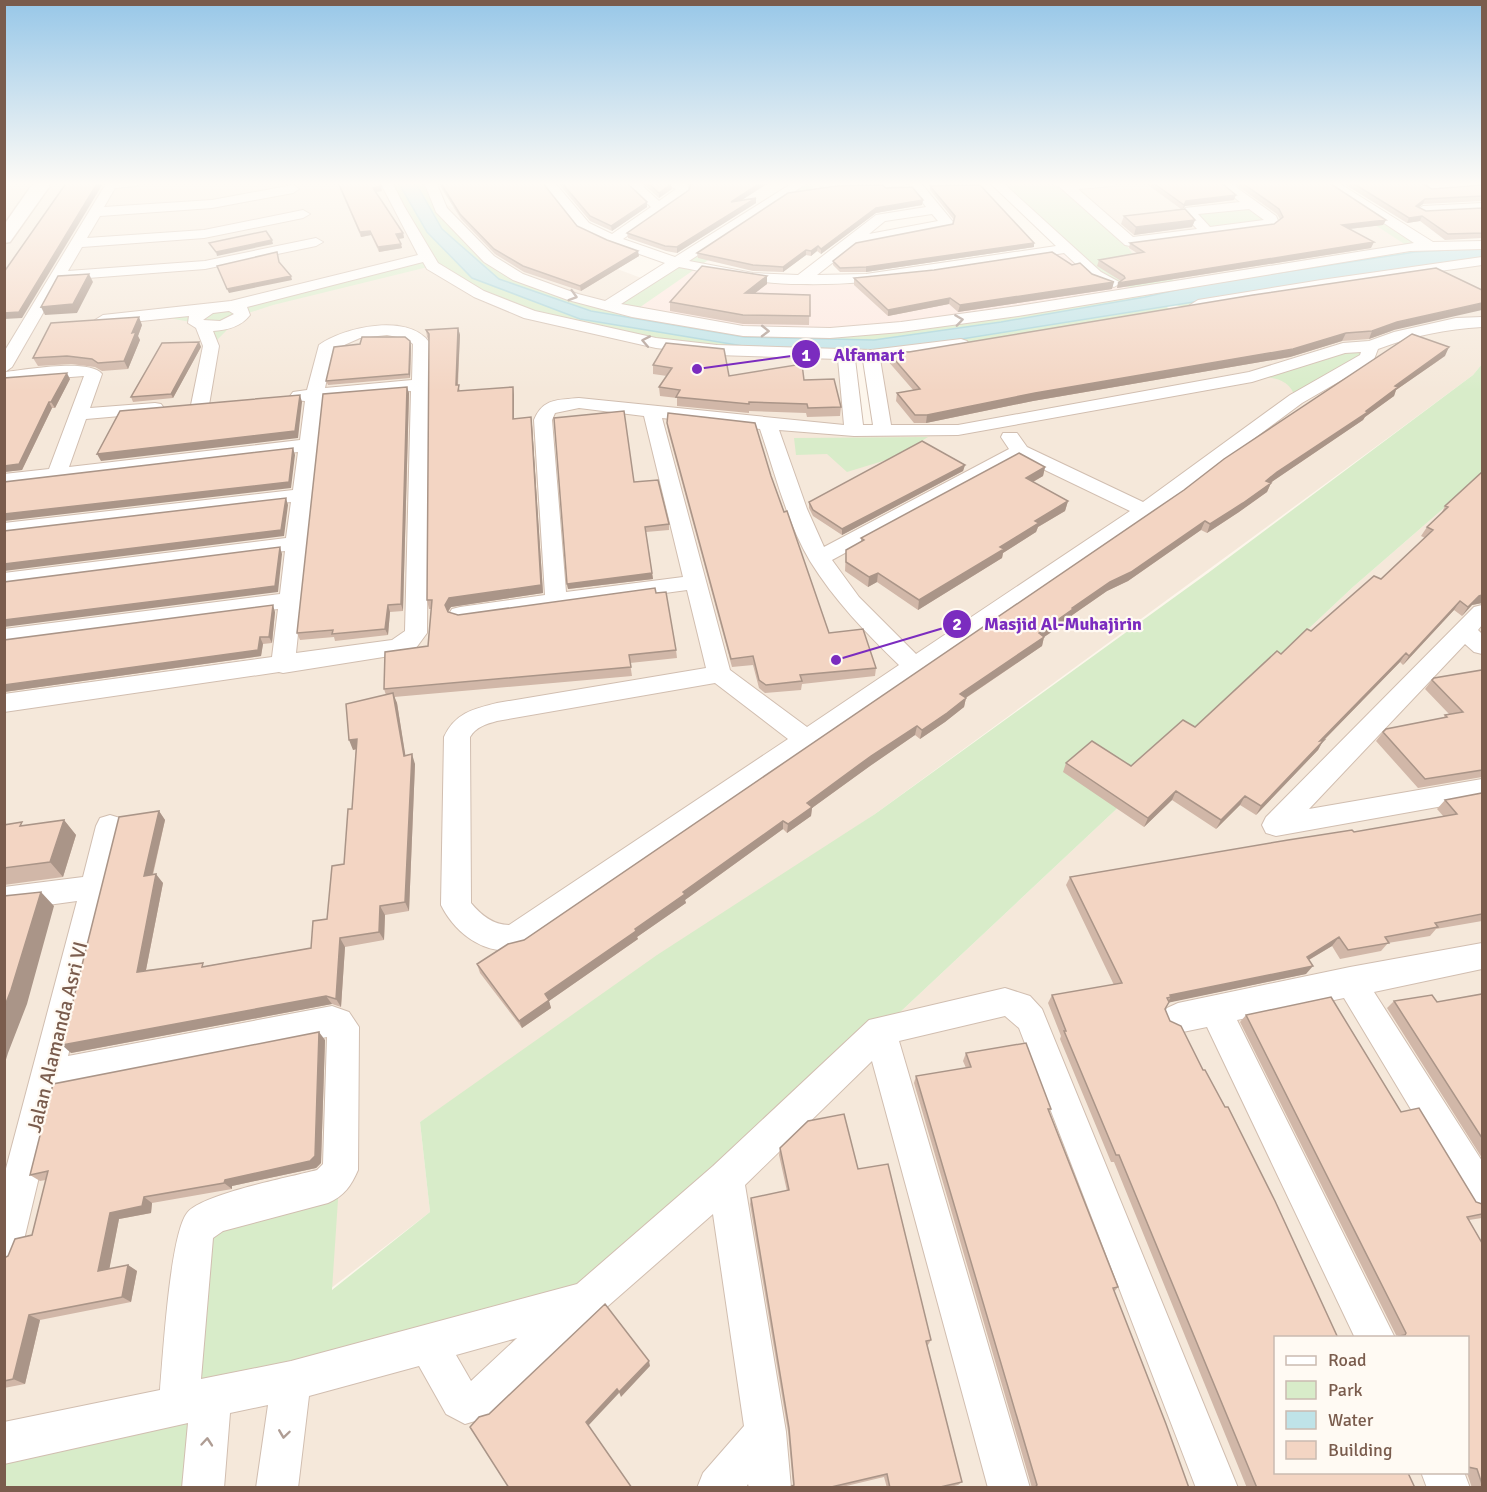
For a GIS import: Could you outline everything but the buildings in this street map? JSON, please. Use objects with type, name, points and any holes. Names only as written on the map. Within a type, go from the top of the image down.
[{"type":"street","points":[[4,368],[73,252]]},
{"type":"street","points":[[59,276],[205,265],[250,252]]},
{"type":"street","points":[[423,252],[429,262],[530,315],[656,343],[717,350],[871,355],[980,341]]},
{"type":"street","points":[[482,252],[514,279],[632,312],[743,331],[830,333],[889,328],[1148,293],[1384,252]]},
{"type":"street","points":[[648,252],[697,267],[753,277],[801,280],[866,278],[1048,252]]},
{"type":"street","points":[[609,304],[695,252]]},
{"type":"street","points":[[678,280],[719,252]]},
{"type":"street","points":[[801,280],[836,252]]},
{"type":"street","points":[[1069,252],[1096,275],[1114,283]]},
{"type":"street","points":[[1184,308],[1322,284],[1482,261]]},
{"type":"street","points":[[151,317],[214,327],[237,314],[273,305],[335,279],[429,262]]},
{"type":"street","points":[[485,291],[514,279]]},
{"type":"street","points":[[1148,293],[1165,305]]},
{"type":"street","points":[[632,312],[651,299]]},
{"type":"street","points":[[85,321],[151,317],[211,309],[237,314]]},
{"type":"street","points":[[211,309],[195,318],[211,346]]},
{"type":"street","points":[[188,406],[211,346],[237,314]]},
{"type":"street","points":[[556,600],[543,420],[547,410],[558,405],[579,402],[652,412],[854,431],[958,430],[1252,377],[1343,348],[1371,346],[1400,335],[1456,323],[1482,322]]},
{"type":"street","points":[[30,325],[52,323]]},
{"type":"street","points":[[717,350],[724,328]]},
{"type":"street","points":[[4,704],[283,664],[396,646],[413,638],[416,633],[420,340],[409,333],[377,330],[327,345],[325,348],[315,394],[308,445],[283,664]]},
{"type":"street","points":[[719,674],[497,712],[467,722],[460,729],[458,737],[456,905],[461,915],[501,939],[514,938],[1145,510],[1296,399],[1367,358],[1371,346]]},
{"type":"street","points":[[846,355],[854,431]]},
{"type":"street","points":[[871,355],[884,431]]},
{"type":"street","points":[[4,377],[81,370],[91,371],[93,374],[57,474]]},
{"type":"street","points":[[1252,377],[1272,377],[1282,380],[1293,388],[1296,399]]},
{"type":"street","points":[[280,397],[420,385]]},
{"type":"street","points":[[80,414],[223,403]]},
{"type":"street","points":[[652,412],[719,674],[807,741]]},
{"type":"street","points":[[768,424],[800,516],[819,558],[854,606],[914,666]]},
{"type":"street","points":[[999,424],[1020,451],[1145,510]]},
{"type":"street","points":[[4,480],[308,445]]},
{"type":"street","points":[[819,558],[1020,451]]},
{"type":"street","points":[[4,529],[303,495]]},
{"type":"street","points":[[4,580],[296,543]]},
{"type":"street","points":[[460,614],[695,582]]},
{"type":"street","points":[[4,637],[289,600]]},
{"type":"street","points":[[1482,612],[1474,639],[1276,825],[1482,789]]},
{"type":"street","name":"Jalan Alamanda Asri VI","points":[[4,1248],[110,826]]},
{"type":"street","points":[[4,899],[95,887]]},
{"type":"street","points":[[1178,1018],[1216,1012],[1350,981],[1479,963]]},
{"type":"street","points":[[1350,981],[1482,1193]]},
{"type":"street","points":[[428,1344],[460,1400],[472,1405],[478,1402],[587,1300],[726,1179],[880,1031],[1005,1002],[1019,1006],[1026,1011],[1217,1488]]},
{"type":"street","points":[[1216,1012],[1375,1336]]},
{"type":"street","points":[[48,1076],[332,1021],[344,1027],[340,1170],[328,1185],[214,1215],[200,1225],[195,1237],[194,1401],[203,1488]]},
{"type":"street","points":[[880,1031],[1009,1488]]},
{"type":"street","points":[[726,1179],[765,1432],[770,1488]]},
{"type":"street","points":[[4,1443],[291,1381],[587,1300]]},
{"type":"street","points":[[277,1488],[291,1381]]},
{"type":"street","points":[[718,1488],[765,1432]]},
{"type":"street","points":[[1442,1474],[1449,1488]]},
{"type":"shaded area","points":[[4,252],[571,252],[846,355],[854,430],[883,431],[871,355],[908,352],[1482,261],[1482,364],[1473,375],[875,814],[420,1122],[430,1212],[178,1406],[5,1443]]},
{"type":"shaded area","points":[[1048,252],[1071,252],[1145,291],[952,321],[777,331],[632,312],[697,267],[753,277],[866,278]]},
{"type":"shaded area","points":[[1131,252],[1382,252],[1181,285]]},
{"type":"shaded area","points":[[1482,475],[1482,1487],[203,1488],[211,1396],[880,1031],[1353,587]]},
{"type":"green space","points":[[423,252],[487,252],[518,277],[608,305],[693,252],[720,252],[633,312],[697,322],[830,333],[1143,291],[1096,275],[1071,252],[1131,252],[1181,285],[1381,252],[1482,252],[1482,261],[1183,307],[1171,304],[1159,294],[1161,289],[1146,292],[1171,310],[957,344],[717,350],[530,315],[432,266],[273,305],[242,315],[211,346],[196,323],[169,318],[426,257]]},
{"type":"green space","points":[[1371,346],[1367,358],[1296,399],[1284,382],[1273,378],[1252,377]]},
{"type":"green space","points":[[1482,364],[1482,475],[1353,587],[880,1031],[587,1300],[211,1399],[203,1487],[5,1487],[4,1443],[178,1406],[195,1237],[340,1170],[332,1290],[430,1212],[420,1122],[657,955],[875,814],[1208,573],[1473,375]]},
{"type":"green space","points":[[928,437],[896,457],[847,472],[827,454],[796,455],[794,438]]},
{"type":"water","points":[[446,252],[468,252],[499,279],[591,311],[744,337],[874,340],[1001,322],[1145,297],[1194,286],[1415,252],[1482,252],[1482,260],[1225,297],[905,348],[863,351],[743,346],[580,319],[472,278]]},
{"type":"place","name":"Alfamart","points":[[697,369]]},
{"type":"place","name":"Masjid Al-Muhajirin","points":[[836,660]]}]
